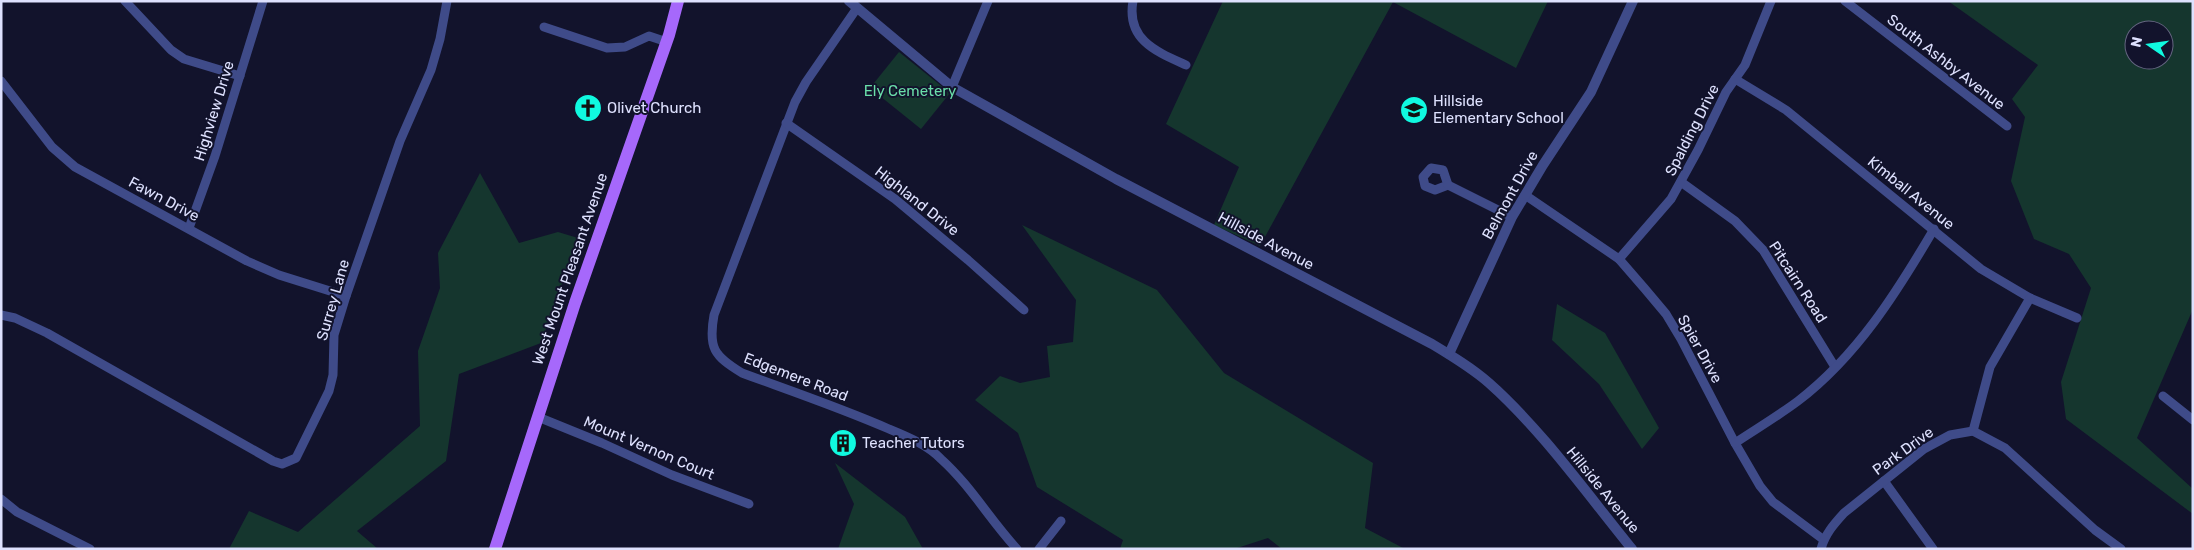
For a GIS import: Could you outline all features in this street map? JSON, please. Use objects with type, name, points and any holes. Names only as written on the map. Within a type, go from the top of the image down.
[{"type":"main road","name":"West Mount Pleasant Avenue","points":[[495,549],[575,303],[667,42],[678,1]]},
{"type":"street","points":[[125,1],[171,50],[184,59],[240,76]]},
{"type":"street","name":"Highview Drive","points":[[188,228],[216,156],[262,1]]},
{"type":"street","name":"Surrey Lane","points":[[1,315],[15,318],[47,333],[260,454],[282,464],[296,458],[329,391],[333,375],[334,335],[400,141],[431,70],[440,39],[447,1]]},
{"type":"street","points":[[952,87],[988,1]]},
{"type":"street","points":[[1133,1],[1132,18],[1139,35],[1148,46],[1186,65]]},
{"type":"street","name":"Belmont Drive","points":[[1449,354],[1512,217],[1542,165],[1590,92],[1633,1]]},
{"type":"street","name":"Spalding Drive","points":[[1618,259],[1671,199],[1726,92],[1745,65],[1771,1]]},
{"type":"street","name":"South Ashby Avenue","points":[[1845,1],[2007,126]]},
{"type":"street","name":"Hillside Avenue","points":[[853,5],[952,87],[1102,172],[1449,354],[1488,382],[1512,404],[1632,549]]},
{"type":"street","name":"Edgemere Road","points":[[853,5],[806,82],[786,123],[714,315],[710,335],[715,352],[742,373],[869,420],[907,437],[940,457],[976,496],[1017,549]]},
{"type":"street","points":[[544,27],[607,48],[625,47],[649,36],[667,42]]},
{"type":"street","name":"Kimball Avenue","points":[[1735,79],[1786,110],[1981,269],[2030,298],[2077,318]]},
{"type":"street","name":"Fawn Drive","points":[[1,81],[52,147],[75,167],[247,261],[279,274],[346,296]]},
{"type":"street","name":"Highland Drive","points":[[786,123],[895,200],[968,260],[1024,310]]},
{"type":"street","name":"Pitcairn Road","points":[[1681,182],[1735,221],[1763,250],[1835,367]]},
{"type":"street","points":[[1448,185],[1512,217]]},
{"type":"street","name":"Spier Drive","points":[[1525,195],[1618,259],[1666,314],[1760,486],[1773,502],[1823,544]]},
{"type":"street","points":[[1735,443],[1798,401],[1835,367],[1860,340],[1895,295],[1934,229]]},
{"type":"street","points":[[2030,298],[1990,368],[1974,431],[2005,448],[2095,530],[2121,549]]},
{"type":"street","points":[[2163,396],[2193,420]]},
{"type":"street","name":"Mount Vernon Court","points":[[538,416],[672,475],[749,504]]},
{"type":"street","name":"Park Drive","points":[[1823,544],[1844,513],[1937,440],[1958,432],[1974,431]]},
{"type":"street","points":[[1884,481],[1933,549]]},
{"type":"street","points":[[1,499],[17,512],[90,549]]},
{"type":"street","points":[[1039,549],[1061,521]]},
{"type":"green space","points":[[1223,1],[1548,1],[1516,68],[1393,2],[1260,246],[1214,225],[1239,167],[1166,124]]},
{"type":"green space","points":[[1948,1],[2193,1],[2193,309],[2137,438],[2193,489],[2193,514],[2066,419],[2061,382],[2091,288],[2069,254],[2034,239],[2011,181],[2025,117],[2012,99],[2038,65]]},
{"type":"green space","name":"Ely Cemetery","points":[[899,52],[950,93],[921,129],[870,88]]},
{"type":"green space","points":[[480,173],[519,243],[558,232],[578,238],[541,343],[459,374],[446,461],[357,531],[378,549],[229,549],[249,511],[298,532],[420,426],[418,351],[440,288],[438,253]]},
{"type":"green space","points":[[1022,225],[1157,290],[1224,373],[1373,463],[1365,528],[1405,549],[1282,549],[1268,538],[1234,549],[1120,549],[1123,540],[1037,487],[1018,433],[975,400],[1000,376],[1020,383],[1050,377],[1047,346],[1073,342],[1076,300]]},
{"type":"green space","points":[[1557,304],[1605,333],[1659,428],[1642,449],[1599,384],[1552,340]]},
{"type":"green space","points":[[835,463],[905,517],[923,549],[838,549],[854,504]]},
{"type":"place","name":"Olivet Church","points":[[588,108]]},
{"type":"place","name":"Hillside Elementary School","points":[[1414,110]]},
{"type":"place","name":"Teacher Tutors","points":[[843,443]]}]
